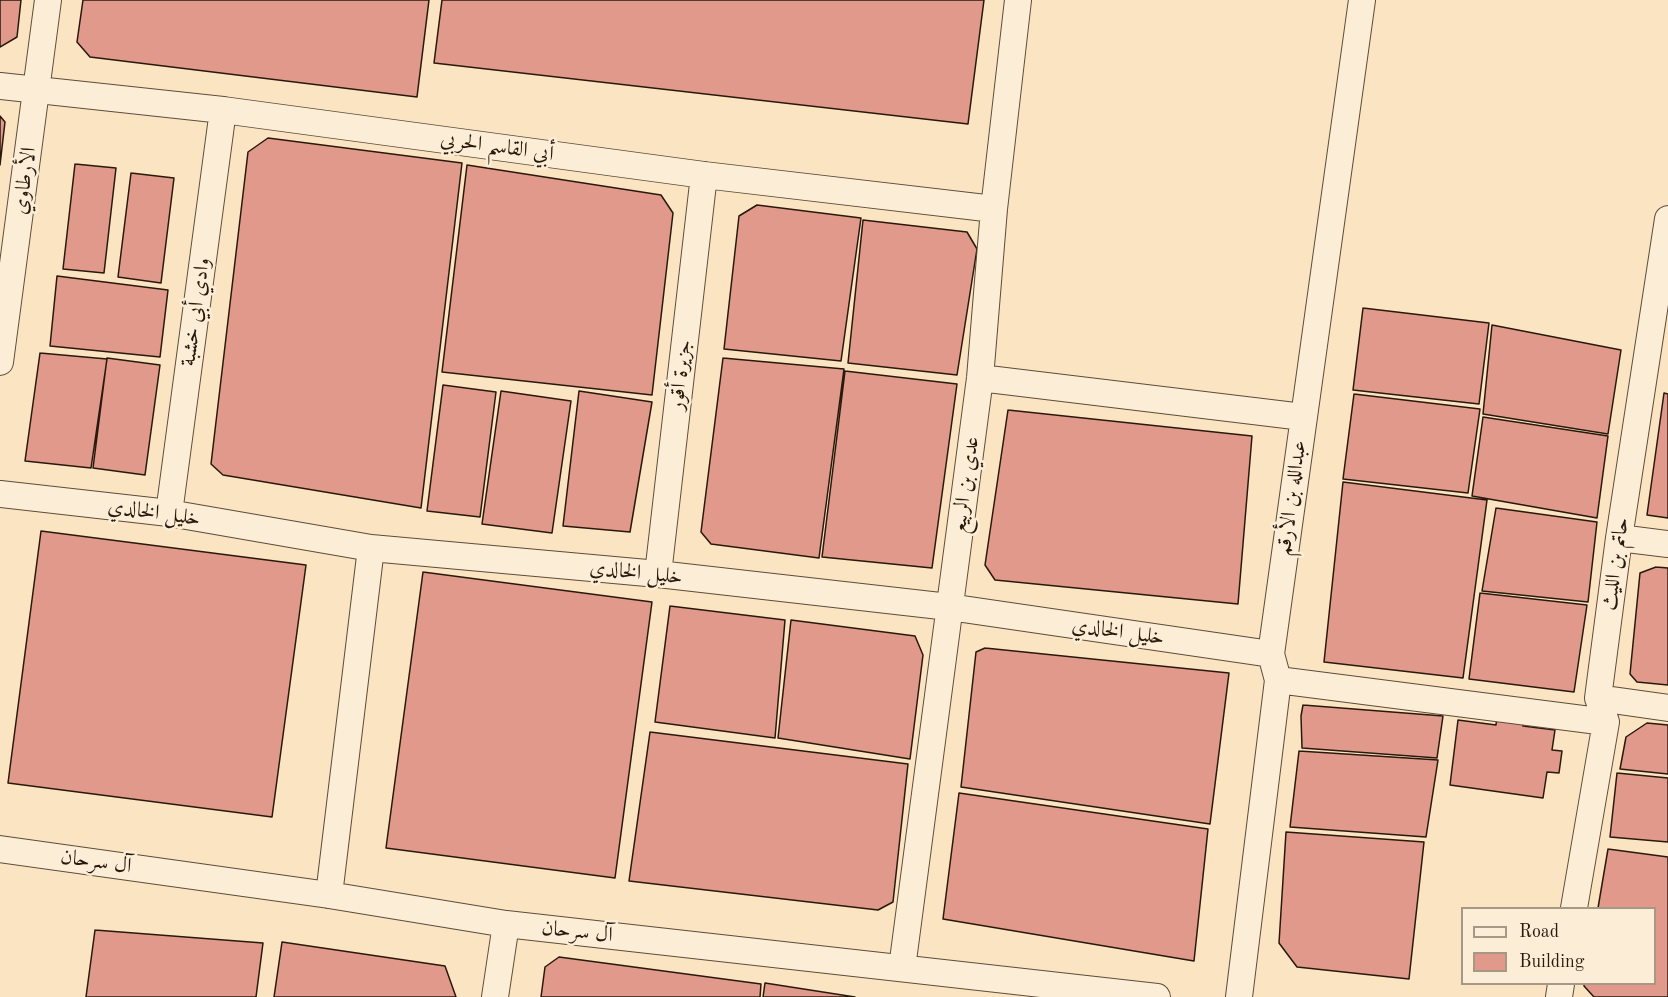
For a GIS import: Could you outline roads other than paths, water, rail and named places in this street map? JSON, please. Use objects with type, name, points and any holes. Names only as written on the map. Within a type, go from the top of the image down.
[{"type":"street","name":"الأرطاوي","points":[[0,362],[48,0]]},
{"type":"street","name":"عدي بن الربيع","points":[[902,968],[980,378],[994,209],[1018,0]]},
{"type":"street","name":"عبدالله بن الأرقم","points":[[1239,997],[1278,680],[1271,654],[1362,0]]},
{"type":"street","name":"أبي القاسم الحربي","points":[[0,86],[223,111],[705,176],[994,209]]},
{"type":"street","name":"وادي أبي خشبة","points":[[169,513],[223,111]]},
{"type":"street","name":"جزيرة أقور","points":[[658,574],[705,176]]},
{"type":"street","name":"حاتم بن الليث","points":[[1574,907],[1606,723],[1598,698],[1619,538],[1667,229]]},
{"type":"street","points":[[980,378],[1303,417]]},
{"type":"street","name":"خليل الخالدي","points":[[0,494],[169,513],[371,548],[658,574],[949,607],[1271,654]]},
{"type":"street","points":[[1619,538],[1668,544]]},
{"type":"street","points":[[328,895],[371,548]]},
{"type":"street","points":[[1278,680],[1606,723]]},
{"type":"street","points":[[1598,698],[1668,708]]},
{"type":"street","name":"آل سرحان","points":[[0,849],[328,895],[506,924],[1157,997]]},
{"type":"street","points":[[495,997],[506,924]]}]
